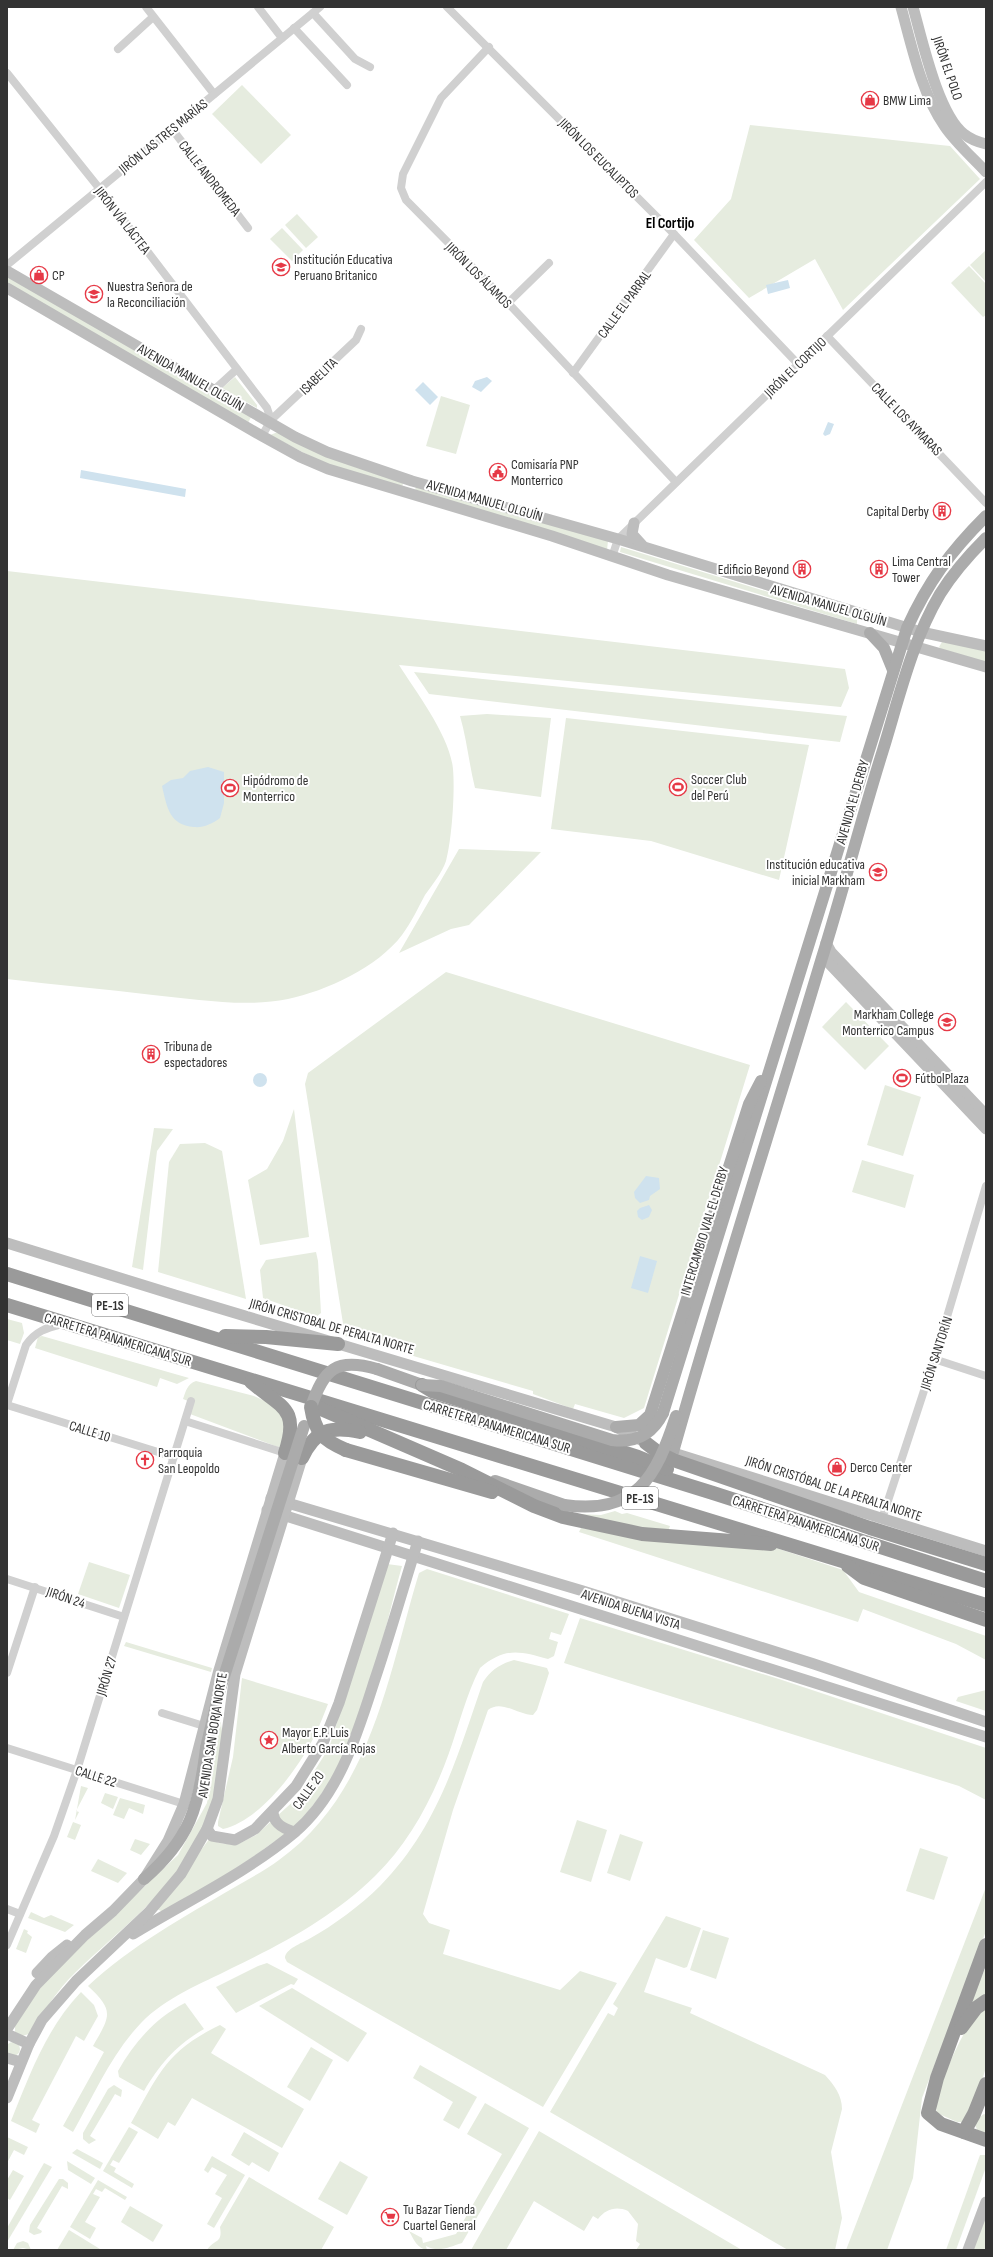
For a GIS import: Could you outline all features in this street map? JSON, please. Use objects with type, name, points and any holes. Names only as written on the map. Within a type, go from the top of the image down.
[{"type":"highway","name":"CARRETERA PANAMERICANA SUR","points":[[7,1274],[713,1493],[986,1581]]},
{"type":"highway","name":"CARRETERA PANAMERICANA SUR","points":[[7,1305],[64,1324],[294,1392],[986,1605]]},
{"type":"highway","points":[[213,1337],[266,1337],[338,1344]]},
{"type":"highway","points":[[247,1378],[282,1405],[288,1415],[292,1432],[286,1453]]},
{"type":"highway","points":[[422,1385],[432,1391],[638,1457],[690,1477],[713,1493]]},
{"type":"highway","points":[[294,1392],[308,1404],[462,1470],[523,1501],[563,1517],[642,1534],[791,1545]]},
{"type":"highway","points":[[311,1407],[321,1436],[333,1445],[523,1501]]},
{"type":"highway","points":[[302,1458],[313,1440],[322,1433],[335,1429],[348,1430],[386,1438]]},
{"type":"highway","points":[[646,1443],[659,1453],[687,1464],[870,1528],[986,1564]]},
{"type":"highway","points":[[840,1560],[864,1578],[986,1620]]},
{"type":"highway","points":[[986,1945],[937,2078],[928,2113],[941,2124],[986,2140]]},
{"type":"highway","points":[[937,2078],[960,2029],[976,2008],[986,2001]]},
{"type":"highway","points":[[964,2132],[983,2107],[986,2085]]},
{"type":"main road","name":"JIRÓN EL POLO","points":[[901,7],[924,84],[936,111],[945,128],[986,172]]},
{"type":"main road","name":"JIRÓN EL POLO","points":[[913,7],[936,88],[948,112],[963,134],[986,144]]},
{"type":"main road","points":[[965,150],[986,160]]},
{"type":"main road","name":"AVENIDA MANUEL OLGUÍN","points":[[7,271],[214,390],[271,421],[301,440],[327,452],[412,480],[618,539],[907,628],[940,637],[986,646]]},
{"type":"main road","name":"AVENIDA MANUEL OLGUÍN","points":[[7,288],[262,436],[323,467],[408,494],[552,536],[612,557],[916,647],[986,666]]},
{"type":"main road","points":[[408,494],[412,480]]},
{"type":"main road","name":"AVENIDA EL DERBY","points":[[774,1057],[907,628],[921,598],[939,569],[962,540],[986,516]]},
{"type":"main road","points":[[634,523],[632,534],[646,548]]},
{"type":"main road","name":"AVENIDA EL DERBY","points":[[768,1139],[886,740],[921,632],[932,608],[949,580],[965,559],[986,538]]},
{"type":"main road","points":[[870,633],[884,648],[893,670]]},
{"type":"main road","points":[[936,652],[940,637]]},
{"type":"main road","points":[[874,736],[886,740]]},
{"type":"main road","points":[[826,943],[831,952],[986,1115]]},
{"type":"main road","points":[[823,957],[986,1129]]},
{"type":"main road","points":[[616,1427],[639,1425],[650,1415],[749,1104],[774,1057]]},
{"type":"main road","name":"INTERCAMBIO VIAL EL DERBY","points":[[144,1879],[165,1860],[184,1836],[199,1789],[206,1748],[222,1682],[321,1380],[330,1371],[346,1364],[362,1365],[422,1385],[441,1386],[612,1440],[624,1441],[646,1435],[657,1426],[663,1414],[774,1057]]},
{"type":"main road","points":[[462,1470],[564,1505],[600,1507],[618,1502],[634,1492],[644,1483],[659,1464],[676,1416],[748,1176],[768,1139]]},
{"type":"main road","points":[[673,1452],[704,1341],[768,1139]]},
{"type":"main road","name":"JIRÓN CRISTOBAL DE PERALTA NORTE","points":[[7,1243],[175,1296],[616,1427],[646,1443]]},
{"type":"main road","name":"JIRÓN CRISTÓBAL DE LA PERALTA NORTE","points":[[646,1443],[986,1552]]},
{"type":"main road","name":"AVENIDA SAN BORJA NORTE","points":[[7,2029],[36,1985],[85,1935],[113,1911],[144,1879],[168,1841],[184,1804],[219,1670],[267,1510],[286,1453]]},
{"type":"main road","name":"AVENIDA SAN BORJA NORTE","points":[[7,2098],[29,2044],[42,2020],[58,1999],[76,1981],[150,1912],[194,1856],[207,1829],[218,1799],[235,1674],[302,1458]]},
{"type":"main road","name":"AVENIDA BUENA VISTA","points":[[271,1498],[393,1533],[864,1681],[986,1722]]},
{"type":"main road","name":"AVENIDA BUENA VISTA","points":[[267,1510],[986,1737]]},
{"type":"main road","name":"CALLE 20","points":[[207,1829],[212,1836],[235,1840],[256,1829],[296,1786],[323,1743],[339,1703],[393,1533]]},
{"type":"main road","name":"CALLE 20","points":[[116,1945],[247,1867],[295,1832],[322,1802],[348,1756],[381,1662],[418,1541]]},
{"type":"main road","points":[[858,1697],[864,1681]]},
{"type":"main road","points":[[273,1811],[273,1816],[280,1825],[295,1832]]},
{"type":"main road","points":[[7,2017],[21,1994],[52,1956],[85,1935]]},
{"type":"main road","points":[[7,2034],[29,2044]]},
{"type":"main road","points":[[7,2058],[21,2062]]},
{"type":"main road","points":[[968,2250],[986,2202]]},
{"type":"street","points":[[146,7],[214,94]]},
{"type":"street","points":[[258,7],[282,38]]},
{"type":"street","name":"JIRÓN LAS TRES MARÍAS","points":[[7,265],[320,7]]},
{"type":"street","name":"JIRÓN LOS EUCALIPTOS","points":[[448,7],[674,234],[798,364]]},
{"type":"street","points":[[312,13],[355,59],[370,68]]},
{"type":"street","points":[[118,49],[153,17]]},
{"type":"street","points":[[294,28],[347,85]]},
{"type":"street","name":"JIRÓN LOS ÁLAMOS","points":[[489,47],[441,98],[403,174],[401,188],[406,200],[508,303],[676,482]]},
{"type":"street","name":"JIRÓN VÍA LÁCTEA","points":[[7,73],[99,188],[267,408],[271,421]]},
{"type":"street","name":"CALLE ANDROMEDA","points":[[172,129],[248,228]]},
{"type":"street","name":"JIRÓN EL CORTIJO","points":[[612,557],[618,539],[986,182]]},
{"type":"street","name":"CALLE EL PARRAL","points":[[573,373],[674,234]]},
{"type":"street","points":[[508,303],[549,263]]},
{"type":"street","name":"ISABELITA","points":[[262,436],[271,421],[356,340],[361,329]]},
{"type":"street","name":"CALLE LOS AYMARAS","points":[[827,336],[986,503]]},
{"type":"street","points":[[214,390],[237,369]]},
{"type":"street","name":"JIRÓN SANTORÍN","points":[[882,1519],[934,1359],[986,1186]]},
{"type":"street","points":[[7,1404],[25,1348],[32,1337],[42,1329],[64,1324]]},
{"type":"street","points":[[934,1359],[986,1376]]},
{"type":"street","name":"JIRÓN 27","points":[[7,1945],[54,1836],[77,1770],[191,1401]]},
{"type":"street","name":"CALLE 10","points":[[7,1404],[174,1456]]},
{"type":"street","points":[[185,1421],[286,1453]]},
{"type":"street","name":"JIRÓN 24","points":[[7,1579],[36,1587],[124,1617]]},
{"type":"street","points":[[7,1673],[10,1658],[36,1587]]},
{"type":"street","points":[[162,1713],[204,1726]]},
{"type":"street","name":"CALLE 22","points":[[7,1748],[184,1804]]},
{"type":"street","points":[[7,1909],[20,1914]]},
{"type":"shaded area","points":[[242,85],[291,135],[261,164],[212,114]]},
{"type":"shaded area","points":[[750,125],[950,146],[980,179],[843,310],[815,259],[749,298],[694,240],[731,199]]},
{"type":"shaded area","points":[[297,214],[318,237],[306,248],[285,225]]},
{"type":"shaded area","points":[[282,228],[303,250],[292,261],[270,239]]},
{"type":"shaded area","points":[[986,250],[986,282],[970,265]]},
{"type":"shaded area","points":[[969,266],[986,284],[986,315],[983,317],[951,283]]},
{"type":"shaded area","points":[[7,275],[251,417],[248,423],[7,285]]},
{"type":"shaded area","points":[[235,377],[257,405],[257,408],[222,388]]},
{"type":"shaded area","points":[[441,396],[470,405],[456,454],[426,446]]},
{"type":"shaded area","points":[[278,432],[403,483],[402,488],[327,465],[270,435]]},
{"type":"shaded area","points":[[416,485],[608,541],[607,550],[415,492]]},
{"type":"shaded area","points":[[621,547],[857,619],[857,624],[620,552]]},
{"type":"shaded area","name":"Hipódromo de Monterrico","points":[[7,571],[845,669],[849,688],[841,707],[399,665],[423,701],[446,743],[451,756],[454,790],[450,841],[446,861],[437,879],[425,895],[402,935],[392,947],[365,967],[334,984],[303,995],[271,1002],[220,1002],[7,979]]},
{"type":"shaded area","points":[[942,642],[986,649],[986,662],[941,649],[939,647]]},
{"type":"shaded area","points":[[414,672],[847,716],[840,742],[429,694]]},
{"type":"shaded area","points":[[487,714],[551,718],[541,797],[475,788],[460,716]]},
{"type":"shaded area","name":"Soccer Club del Perú","points":[[566,718],[809,745],[779,880],[651,841],[551,829]]},
{"type":"shaded area","points":[[459,849],[541,852],[469,925],[451,929],[399,953]]},
{"type":"shaded area","points":[[446,972],[750,1065],[644,1408],[624,1418],[575,1404],[573,1409],[533,1394],[533,1391],[345,1336],[305,1084],[308,1073]]},
{"type":"shaded area","points":[[846,1002],[889,1046],[865,1070],[822,1027]]},
{"type":"shaded area","points":[[885,1085],[921,1097],[903,1156],[867,1145]]},
{"type":"shaded area","points":[[294,1109],[309,1237],[260,1245],[248,1180],[267,1169],[283,1141]]},
{"type":"shaded area","points":[[154,1128],[173,1129],[157,1151],[143,1270],[132,1267]]},
{"type":"shaded area","points":[[205,1143],[222,1151],[246,1299],[158,1272],[169,1162],[180,1144]]},
{"type":"shaded area","points":[[862,1160],[914,1175],[905,1208],[852,1192]]},
{"type":"shaded area","points":[[316,1252],[318,1261],[321,1313],[316,1317],[263,1298],[260,1270],[266,1260]]},
{"type":"shaded area","points":[[7,1319],[22,1323],[24,1333],[20,1344],[7,1340]]},
{"type":"shaded area","points":[[42,1336],[189,1378],[177,1384],[160,1378],[157,1387],[35,1348],[38,1337]]},
{"type":"shaded area","points":[[196,1381],[254,1396],[274,1405],[285,1419],[284,1446],[278,1447],[190,1414],[193,1403],[183,1399],[189,1386]]},
{"type":"shaded area","points":[[615,1511],[622,1514],[627,1513],[670,1526],[667,1534],[579,1514],[601,1515]]},
{"type":"shaded area","points":[[581,1528],[776,1548],[843,1570],[859,1592],[986,1636],[986,1660],[956,1644],[863,1609],[858,1622],[579,1532]]},
{"type":"shaded area","points":[[89,1562],[130,1575],[119,1608],[78,1594]]},
{"type":"shaded area","points":[[387,1564],[402,1566],[375,1669],[352,1737],[336,1769],[318,1799],[292,1829],[243,1864],[163,1912],[157,1909],[210,1838],[219,1843],[236,1845],[256,1835],[297,1798],[329,1748]]},
{"type":"shaded area","points":[[427,1569],[569,1614],[561,1635],[551,1632],[549,1639],[558,1642],[554,1656],[548,1659],[529,1654],[505,1654],[489,1661],[480,1668],[463,1710],[443,1770],[428,1803],[399,1849],[387,1863],[359,1891],[325,1917],[289,1939],[173,1998],[151,2014],[141,2023],[121,2047],[73,2132],[63,2126],[104,2052],[93,2046],[106,2020],[106,2008],[103,2002],[88,1986],[122,1957],[159,1932],[274,1864],[310,1833],[336,1801],[356,1767],[372,1730],[386,1691],[419,1573]]},
{"type":"shaded area","points":[[580,1618],[779,1679],[986,1748],[986,1800],[959,1786],[564,1663]]},
{"type":"shaded area","points":[[126,1642],[212,1668],[211,1672],[124,1646]]},
{"type":"shaded area","points":[[514,1660],[547,1668],[549,1673],[537,1710],[533,1715],[498,1706],[488,1710],[453,1810],[423,1914],[429,1923],[450,1930],[443,1954],[560,1990],[580,1971],[617,1983],[543,2107],[287,1962],[285,1958],[288,1952],[298,1944],[328,1928],[355,1908],[380,1886],[400,1863],[417,1840],[444,1790],[483,1682],[496,1668],[504,1663]]},
{"type":"shaded area","points":[[242,1678],[328,1704],[308,1748],[289,1777],[251,1816],[237,1824],[223,1829],[218,1826],[218,1822],[233,1757]]},
{"type":"shaded area","points":[[986,1690],[986,1711],[956,1701],[958,1697]]},
{"type":"shaded area","points":[[220,1718],[223,1744],[221,1769],[211,1806],[197,1841],[190,1854],[163,1889],[148,1905],[68,1980],[52,1999],[29,2034],[22,2036],[15,2032],[15,2024],[26,2006],[54,1971],[178,1855],[207,1803]]},
{"type":"shaded area","points":[[81,1786],[88,1788],[77,1809]]},
{"type":"shaded area","points":[[105,1793],[118,1797],[113,1809],[101,1803]]},
{"type":"shaded area","points":[[120,1798],[145,1805],[143,1814],[129,1808],[124,1819],[113,1815]]},
{"type":"shaded area","points":[[577,1820],[607,1830],[591,1882],[560,1872]]},
{"type":"shaded area","points":[[73,1822],[81,1825],[75,1840],[67,1837]]},
{"type":"shaded area","points":[[620,1834],[643,1842],[630,1881],[607,1873]]},
{"type":"shaded area","points":[[135,1839],[150,1844],[141,1855],[130,1850]]},
{"type":"shaded area","points":[[920,1848],[948,1857],[934,1900],[906,1891]]},
{"type":"shaded area","points":[[98,1859],[127,1873],[118,1883],[91,1871]]},
{"type":"shaded area","points":[[986,1887],[986,1931],[922,2098],[913,2178],[887,2250],[846,2250]]},
{"type":"shaded area","points":[[31,1912],[44,1918],[51,1915],[74,1925],[65,1932],[28,1918]]},
{"type":"shaded area","points":[[666,1916],[701,1928],[687,1967],[684,1968],[656,1958],[644,1992],[692,2008],[690,2013],[825,2075],[837,2090],[841,2099],[842,2109],[831,2152],[842,2218],[835,2250],[788,2250],[550,2112],[608,2013],[614,2016],[618,2008],[613,2004]]},
{"type":"shaded area","points":[[24,1929],[28,1931],[27,1933],[32,1937],[26,1953],[16,1949]]},
{"type":"shaded area","points":[[703,1930],[729,1938],[716,1979],[690,1970]]},
{"type":"shaded area","points":[[267,1963],[298,1979],[294,1985],[291,1984],[236,2013],[216,1987]]},
{"type":"shaded area","points":[[985,1969],[986,1995],[965,2013]]},
{"type":"shaded area","points":[[292,1988],[367,2033],[348,2062],[259,2006]]},
{"type":"shaded area","points":[[81,1992],[94,2005],[98,2016],[84,2041],[76,2036],[32,2120],[40,2124],[36,2133],[11,2121],[32,2069],[48,2037],[69,2006]]},
{"type":"shaded area","points":[[185,2003],[204,2029],[185,2042],[170,2056],[156,2072],[144,2091],[119,2077],[118,2071],[124,2061],[146,2032],[164,2016]]},
{"type":"shaded area","points":[[986,2006],[986,2067],[978,2095],[962,2122],[957,2122],[937,2113],[936,2105],[938,2094],[948,2067],[966,2029]]},
{"type":"shaded area","points":[[220,2025],[226,2029],[211,2053],[304,2109],[282,2148],[192,2098],[175,2126],[168,2122],[158,2139],[131,2123],[157,2077],[175,2055],[187,2044]]},
{"type":"shaded area","points":[[13,2042],[18,2044],[20,2049],[18,2054],[13,2056],[8,2054],[6,2049],[8,2044]]},
{"type":"shaded area","points":[[311,2047],[333,2060],[310,2101],[287,2087]]},
{"type":"shaded area","points":[[420,2065],[477,2097],[459,2129],[443,2120],[453,2102],[413,2078]]},
{"type":"shaded area","points":[[114,2085],[122,2090],[121,2097],[115,2094],[90,2136],[96,2140],[89,2144],[83,2139],[83,2133],[108,2089]]},
{"type":"shaded area","points":[[485,2103],[529,2128],[462,2243],[444,2249],[435,2249],[426,2246],[427,2250],[424,2249],[416,2243],[409,2231],[422,2238],[423,2243],[456,2234],[502,2154],[467,2134]]},
{"type":"shaded area","points":[[984,2114],[986,2115],[986,2135],[978,2132],[975,2125],[978,2118]]},
{"type":"shaded area","points":[[129,2127],[138,2132],[119,2163],[113,2160],[110,2165],[116,2168],[114,2172],[134,2184],[132,2188],[103,2171]]},
{"type":"shaded area","points":[[539,2131],[742,2250],[636,2250],[640,2244],[636,2241],[638,2224],[628,2211],[624,2209],[612,2209],[604,2213],[598,2219],[593,2216],[584,2231],[534,2201],[506,2250],[471,2250]]},
{"type":"shaded area","points":[[244,2132],[279,2153],[269,2172],[252,2162],[249,2166],[231,2155]]},
{"type":"shaded area","points":[[7,2137],[28,2147],[24,2155],[14,2150],[7,2163]]},
{"type":"shaded area","points":[[77,2149],[103,2163],[100,2169],[72,2153]]},
{"type":"shaded area","points":[[980,2155],[986,2155],[986,2167],[956,2250],[946,2250]]},
{"type":"shaded area","points":[[212,2156],[245,2175],[214,2228],[207,2224],[222,2198],[215,2194],[227,2175],[212,2167],[208,2173],[204,2170]]},
{"type":"shaded area","points":[[67,2161],[95,2178],[91,2184],[68,2170]]},
{"type":"shaded area","points":[[340,2161],[368,2177],[347,2215],[318,2199]]},
{"type":"shaded area","points":[[44,2163],[52,2167],[7,2242],[7,2228]]},
{"type":"shaded area","points":[[13,2170],[24,2176],[10,2200],[7,2198],[7,2180]]},
{"type":"shaded area","points":[[249,2177],[334,2227],[321,2250],[207,2250],[219,2239],[221,2232],[220,2227]]},
{"type":"shaded area","points":[[59,2179],[63,2179],[68,2183],[68,2189],[62,2186],[37,2228],[42,2231],[41,2233],[34,2235],[29,2232],[30,2225]]},
{"type":"shaded area","points":[[98,2180],[127,2197],[125,2200],[105,2188],[102,2192],[96,2189],[93,2194],[100,2197],[85,2222],[96,2228],[90,2239],[70,2227]]},
{"type":"shaded area","points":[[130,2206],[163,2225],[153,2242],[121,2222]]},
{"type":"shaded area","points":[[986,2215],[986,2250],[973,2250]]},
{"type":"shaded area","points":[[69,2230],[100,2249],[57,2250]]},
{"type":"shaded area","points":[[23,2241],[28,2243],[31,2250],[23,2248],[13,2250],[17,2243]]},
{"type":"water","points":[[788,280],[790,288],[768,294],[766,285]]},
{"type":"water","points":[[487,377],[492,381],[481,392],[472,387],[475,381]]},
{"type":"water","points":[[423,382],[438,397],[430,405],[415,390]]},
{"type":"water","points":[[828,422],[834,424],[830,434],[825,436],[823,434]]},
{"type":"water","points":[[81,470],[186,489],[185,497],[80,478]]},
{"type":"water","points":[[208,767],[224,772],[224,803],[220,818],[211,824],[201,827],[186,826],[179,823],[170,814],[162,786],[171,780],[183,778],[190,771]]},
{"type":"water","points":[[260,1073],[265,1075],[267,1080],[265,1085],[260,1087],[255,1085],[253,1080],[255,1075]]},
{"type":"water","points":[[646,1176],[659,1178],[660,1189],[650,1196],[649,1200],[640,1203],[635,1198],[634,1192]]},
{"type":"water","points":[[649,1205],[652,1210],[649,1217],[642,1220],[638,1217],[637,1211],[640,1208]]},
{"type":"water","points":[[640,1256],[657,1261],[648,1293],[631,1288]]},
{"type":"place","name":"BMW Lima","points":[[870,100]]},
{"type":"place","name":"Institución Educativa Peruano Britanico","points":[[281,267]]},
{"type":"place","name":"CP","points":[[39,275]]},
{"type":"place","name":"Nuestra Señora de la Reconciliación","points":[[94,294]]},
{"type":"place","name":"Comisaría PNP Monterrico","points":[[498,472]]},
{"type":"place","name":"Capital Derby","points":[[942,511]]},
{"type":"place","name":"Edificio Beyond","points":[[802,569]]},
{"type":"place","name":"Lima Central Tower","points":[[879,569]]},
{"type":"place","name":"Soccer Club del Perú","points":[[678,787]]},
{"type":"place","name":"Hipódromo de Monterrico","points":[[230,788]]},
{"type":"place","name":"Institución educativa inicial Markham","points":[[878,872]]},
{"type":"place","name":"Markham College Monterrico Campus","points":[[947,1022]]},
{"type":"place","name":"Tribuna de espectadores","points":[[151,1054]]},
{"type":"place","name":"FútbolPlaza","points":[[902,1078]]},
{"type":"place","name":"Parroquia San Leopoldo","points":[[145,1460]]},
{"type":"place","name":"Derco Center","points":[[837,1467]]},
{"type":"place","name":"Mayor E.P. Luis Alberto García Rojas","points":[[269,1740]]},
{"type":"place","name":"Tu Bazar Tienda Cuartel General","points":[[390,2217]]},
{"type":"district","name":"El Cortijo","points":[[670,223]]}]
